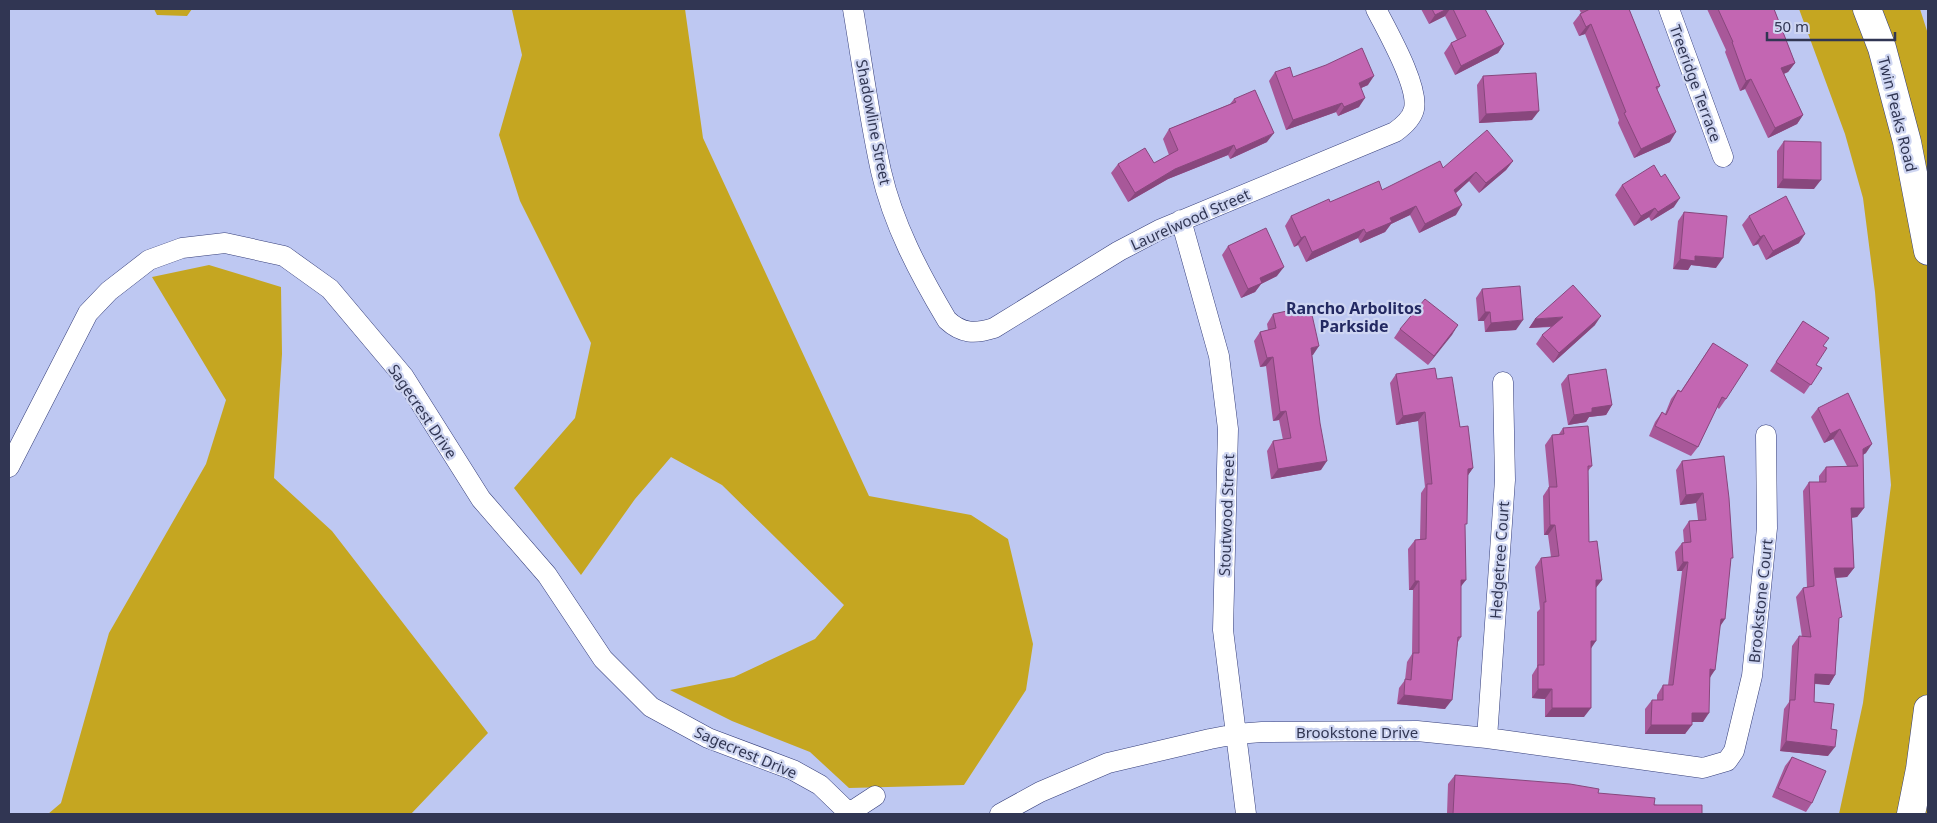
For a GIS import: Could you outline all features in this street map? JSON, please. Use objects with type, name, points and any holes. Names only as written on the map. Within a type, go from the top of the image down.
[{"type":"main road","name":"Twin Peaks Road","points":[[1867,9],[1882,48],[1907,142],[1928,251]]},
{"type":"main road","points":[[1911,814],[1920,769],[1928,709]]},
{"type":"street","name":"Shadowline Street","points":[[853,9],[881,172],[894,212],[909,252],[942,312],[947,320],[966,333]]},
{"type":"street","name":"Laurelwood Street","points":[[966,333],[980,333],[994,328],[1118,251],[1159,230],[1395,132],[1404,125],[1414,109],[1412,85],[1376,9]]},
{"type":"street","name":"Treeridge Terrace","points":[[1669,9],[1723,157]]},
{"type":"street","name":"Stoutwood Street","points":[[1181,220],[1219,356],[1228,429],[1223,630],[1246,814]]},
{"type":"street","name":"Sagecrest Drive","points":[[9,467],[88,313],[109,291],[149,260],[182,248],[225,243],[284,256],[330,289],[404,377],[481,499],[547,575],[603,659],[652,707],[708,738],[793,770],[820,785],[849,813]]},
{"type":"street","name":"Hedgetree Court","points":[[1487,738],[1505,480],[1503,382]]},
{"type":"street","name":"Brookstone Court","points":[[1726,761],[1734,751],[1752,676],[1767,528],[1766,435]]},
{"type":"street","name":"Brookstone Drive","points":[[1000,814],[1040,792],[1108,763],[1236,734],[1262,732],[1417,731],[1487,738],[1702,768],[1726,761]]},
{"type":"street","points":[[849,813],[875,796]]},
{"type":"shaded area","points":[[154,9],[192,9],[187,16],[157,15]]},
{"type":"shaded area","points":[[492,9],[685,9],[703,138],[869,496],[971,515],[1008,539],[1033,644],[1026,690],[964,785],[849,788],[810,752],[732,721],[670,690],[734,677],[815,639],[844,605],[722,485],[671,457],[635,499],[581,575],[514,488],[575,418],[591,343],[520,201],[499,135],[522,55],[512,10]]},
{"type":"shaded area","points":[[1799,9],[1920,9],[1928,34],[1928,814],[1839,814],[1863,703],[1891,485],[1875,292],[1863,198],[1845,134]]},
{"type":"shaded area","points":[[209,265],[281,287],[282,354],[274,478],[332,531],[488,733],[411,814],[48,814],[61,803],[109,633],[206,464],[226,400],[152,277]]},
{"type":"building","points":[[1432,9],[1447,9],[1435,15]]},
{"type":"building","points":[[1453,9],[1485,9],[1504,44],[1461,66],[1451,43],[1466,36]]},
{"type":"building","points":[[1590,9],[1629,9],[1660,86],[1656,87],[1676,132],[1641,149],[1624,113],[1626,112],[1591,24],[1586,27],[1580,14]]},
{"type":"building","points":[[1718,9],[1774,9],[1795,63],[1781,68],[1803,115],[1775,128],[1751,79],[1746,81],[1733,42]]},
{"type":"building","points":[[1362,48],[1374,76],[1359,83],[1365,98],[1344,107],[1342,103],[1293,120],[1275,72],[1290,67],[1293,77],[1326,65]]},
{"type":"building","points":[[1536,73],[1539,111],[1486,114],[1483,76]]},
{"type":"building","points":[[1255,90],[1274,133],[1236,150],[1234,145],[1175,169],[1135,193],[1118,164],[1145,148],[1154,163],[1178,150],[1169,129],[1236,102],[1234,99]]},
{"type":"building","points":[[1487,130],[1513,161],[1486,183],[1476,172],[1454,190],[1462,205],[1425,224],[1416,206],[1390,218],[1392,222],[1366,233],[1364,229],[1312,252],[1305,236],[1301,238],[1291,216],[1329,199],[1330,202],[1379,181],[1382,190],[1440,161],[1443,168]]},
{"type":"building","points":[[1784,141],[1821,142],[1821,180],[1783,179]]},
{"type":"building","points":[[1654,165],[1661,177],[1665,174],[1680,198],[1658,212],[1655,208],[1641,216],[1622,185]]},
{"type":"building","points":[[1786,196],[1805,234],[1773,251],[1764,235],[1760,237],[1749,216]]},
{"type":"building","points":[[1684,212],[1727,216],[1723,258],[1695,256],[1695,261],[1680,259]]},
{"type":"building","points":[[1266,228],[1284,267],[1260,278],[1262,283],[1248,289],[1228,246]]},
{"type":"building","points":[[1573,285],[1601,316],[1559,353],[1542,335],[1563,317],[1535,319]]},
{"type":"building","points":[[1520,286],[1523,320],[1491,323],[1490,312],[1485,312],[1482,289]]},
{"type":"building","points":[[1425,299],[1458,325],[1434,356],[1400,329]]},
{"type":"building","points":[[1310,306],[1319,346],[1311,348],[1320,423],[1327,461],[1278,469],[1273,441],[1291,438],[1286,411],[1280,412],[1273,357],[1267,358],[1260,332],[1276,328],[1273,314]]},
{"type":"building","points":[[1803,321],[1829,338],[1823,346],[1827,348],[1816,365],[1822,368],[1811,385],[1776,362]]},
{"type":"building","points":[[1713,343],[1748,365],[1726,399],[1722,397],[1698,447],[1655,426],[1662,412],[1666,415],[1678,390],[1681,392]]},
{"type":"building","points":[[1435,368],[1437,379],[1452,377],[1460,427],[1468,426],[1473,468],[1468,469],[1467,524],[1465,524],[1466,580],[1461,580],[1461,637],[1458,637],[1452,700],[1404,695],[1405,679],[1411,680],[1413,653],[1419,653],[1419,581],[1415,581],[1415,540],[1426,539],[1427,484],[1432,484],[1425,412],[1403,416],[1396,374]]},
{"type":"building","points":[[1606,369],[1612,405],[1592,408],[1592,412],[1574,415],[1568,375]]},
{"type":"building","points":[[1848,393],[1872,444],[1863,449],[1864,508],[1851,508],[1854,568],[1834,568],[1842,617],[1839,618],[1835,675],[1815,674],[1814,702],[1834,704],[1831,729],[1837,730],[1835,747],[1786,741],[1790,700],[1795,700],[1799,636],[1811,637],[1803,588],[1814,586],[1809,482],[1826,482],[1826,467],[1858,466],[1840,429],[1830,434],[1818,408]]},
{"type":"building","points":[[1588,426],[1592,466],[1588,466],[1589,542],[1597,541],[1602,580],[1596,580],[1596,641],[1591,641],[1591,708],[1552,708],[1552,689],[1538,689],[1538,665],[1544,665],[1544,602],[1546,602],[1541,558],[1559,556],[1555,525],[1550,525],[1549,487],[1557,487],[1552,435],[1564,434],[1563,428]]},
{"type":"building","points":[[1724,456],[1733,558],[1731,558],[1725,619],[1721,619],[1715,670],[1710,669],[1709,713],[1692,713],[1692,725],[1651,725],[1652,700],[1663,700],[1663,685],[1673,685],[1688,562],[1683,562],[1682,543],[1691,542],[1689,521],[1706,520],[1703,493],[1686,495],[1682,461]]},
{"type":"building","points":[[1792,757],[1826,771],[1812,803],[1778,788]]},
{"type":"building","points":[[1455,775],[1570,784],[1599,789],[1598,793],[1655,798],[1654,805],[1702,805],[1702,814],[1453,814]]},
{"type":"district","name":"Rancho Arbolitos Parkside","points":[[1354,317]]}]
